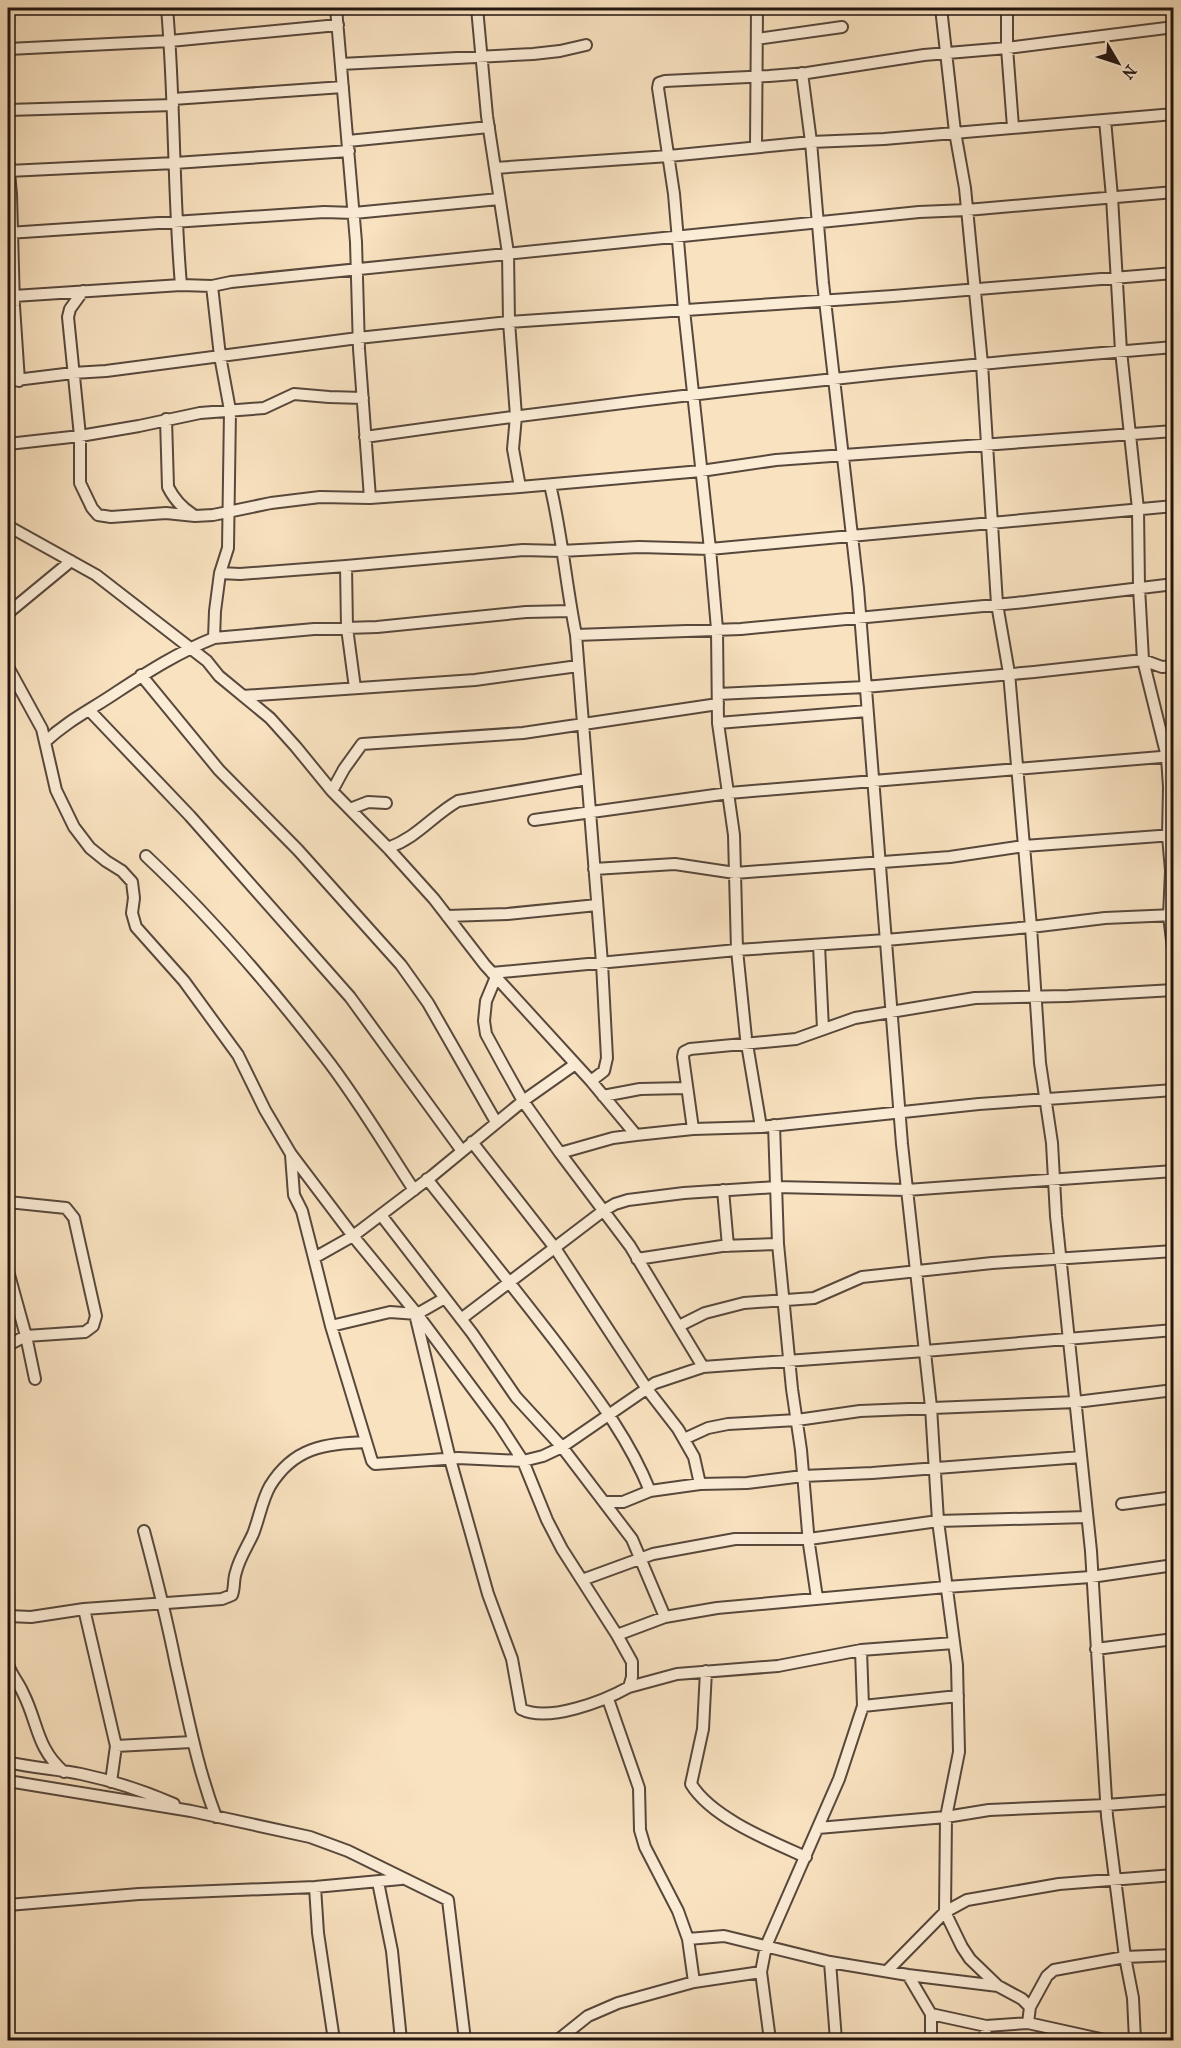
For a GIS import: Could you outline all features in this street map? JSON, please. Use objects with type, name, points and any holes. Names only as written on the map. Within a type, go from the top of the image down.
[{"type":"street","points":[[167,8],[181,285]]},
{"type":"street","points":[[336,8],[354,213],[358,338],[370,498]]},
{"type":"street","points":[[477,8],[489,127],[508,253],[516,416],[513,449],[520,488]]},
{"type":"street","points":[[756,147],[757,8]]},
{"type":"street","points":[[941,8],[955,132],[965,188],[982,364],[997,604],[1009,673],[1031,927],[1040,1063],[1052,1143],[1060,1258],[1091,1551],[1106,1805],[1125,1958],[1133,1998],[1135,2040]]},
{"type":"street","points":[[1007,8],[1007,48],[1013,127]]},
{"type":"street","points":[[8,49],[170,41],[338,25]]},
{"type":"street","points":[[757,39],[842,27]]},
{"type":"street","points":[[761,1127],[747,1043],[737,950],[735,873],[729,793],[718,723],[717,629],[695,396],[669,156],[658,88],[660,83],[665,81],[802,73],[945,53],[1007,48],[1173,27]]},
{"type":"street","points":[[341,64],[533,54],[586,45]]},
{"type":"street","points":[[802,73],[860,617],[907,1190],[931,1407],[938,1521],[954,1643],[959,1752],[946,1816],[945,1912],[970,1959],[998,1986],[1022,1999],[1030,2007]]},
{"type":"street","points":[[8,110],[173,102],[343,87]]},
{"type":"street","points":[[495,168],[669,156],[811,142],[1173,114]]},
{"type":"street","points":[[1105,120],[1121,351],[1138,509],[1143,660],[1170,756],[1173,957]]},
{"type":"street","points":[[489,127],[348,146],[175,163],[8,167],[14,296],[11,314],[13,381],[358,338],[510,322],[1173,273]]},
{"type":"street","points":[[14,296],[181,285],[212,286],[231,282],[508,253],[678,238],[919,212],[1173,192]]},
{"type":"street","points":[[10,233],[324,212],[354,213],[499,199]]},
{"type":"street","points":[[212,286],[220,356],[230,410],[228,548],[220,573],[214,638]]},
{"type":"street","points":[[83,291],[70,309],[68,317],[80,436],[80,483],[98,515],[111,517],[166,513],[195,516],[320,497],[370,498],[520,488],[701,471],[776,460],[1173,431]]},
{"type":"street","points":[[365,436],[834,379],[1173,347]]},
{"type":"street","points":[[8,444],[80,436],[200,413],[264,408],[294,394],[328,398],[363,398]]},
{"type":"street","points":[[166,419],[168,488],[172,497],[182,508],[195,516]]},
{"type":"street","points":[[550,485],[559,521],[561,551],[576,635],[602,963],[607,1058],[604,1071],[591,1081]]},
{"type":"street","points":[[220,573],[240,574],[346,566],[523,550],[561,551],[639,547],[710,549],[1173,506]]},
{"type":"street","points":[[8,526],[96,575],[189,647],[283,733],[350,810],[388,848],[494,975],[591,1081],[636,1135]]},
{"type":"street","points":[[8,613],[71,561]]},
{"type":"street","points":[[346,566],[347,628],[355,688]]},
{"type":"street","points":[[576,635],[717,629],[860,617],[1173,584]]},
{"type":"street","points":[[45,742],[62,726],[141,675],[189,647],[214,638],[377,627],[526,612],[571,611]]},
{"type":"street","points":[[333,791],[344,769],[362,744],[523,733],[718,699],[1034,672],[1143,660],[1162,667],[1173,666]]},
{"type":"street","points":[[243,696],[475,680],[578,666]]},
{"type":"street","points":[[8,667],[42,729],[56,790],[74,827],[90,848],[122,871],[132,882],[134,898],[132,913],[136,927],[184,981],[238,1055],[265,1110],[291,1154],[416,1314],[499,1424],[523,1461],[547,1520],[562,1549],[617,1635],[633,1668],[629,1688]]},
{"type":"street","points":[[141,675],[219,770],[298,850],[401,965],[428,1003],[496,1122]]},
{"type":"street","points":[[89,710],[190,816],[350,996],[462,1151]]},
{"type":"street","points":[[718,723],[867,711]]},
{"type":"street","points":[[534,820],[729,793],[1170,756]]},
{"type":"street","points":[[388,848],[405,842],[447,807],[458,801],[587,779]]},
{"type":"street","points":[[350,810],[368,802],[386,803]]},
{"type":"street","points":[[594,869],[675,864],[735,873],[950,856],[1024,846],[1171,836]]},
{"type":"street","points":[[146,856],[180,888],[237,949],[326,1058],[414,1190]]},
{"type":"street","points":[[447,916],[507,914],[597,905]]},
{"type":"street","points":[[494,975],[737,950],[886,940],[1105,918],[1171,915]]},
{"type":"street","points":[[819,945],[823,1029]]},
{"type":"street","points":[[494,975],[486,1001],[484,1021],[486,1034],[523,1101],[637,1259],[703,1366]]},
{"type":"street","points":[[693,1129],[683,1057],[684,1052],[690,1049],[795,1039],[855,1018],[975,998],[1173,990]]},
{"type":"street","points":[[314,1258],[353,1236],[428,1179],[523,1101],[574,1065]]},
{"type":"street","points":[[603,1096],[640,1089],[686,1088]]},
{"type":"street","points":[[560,1153],[613,1138],[693,1129],[761,1127],[838,1120],[900,1111],[1173,1090]]},
{"type":"street","points":[[774,1125],[778,1244],[817,1598]]},
{"type":"street","points":[[472,1142],[555,1248],[647,1389],[684,1439],[694,1457],[700,1484]]},
{"type":"street","points":[[291,1154],[294,1195],[302,1211],[331,1326],[372,1461],[375,1464],[450,1459],[523,1461],[543,1456],[562,1447],[655,1383],[703,1366],[925,1351],[1173,1330]]},
{"type":"street","points":[[461,1319],[603,1211],[628,1200],[776,1186],[907,1190],[1173,1171]]},
{"type":"street","points":[[428,1179],[610,1414],[638,1460],[650,1491]]},
{"type":"street","points":[[723,1190],[728,1246]]},
{"type":"street","points":[[8,1202],[66,1208],[74,1218],[96,1316],[93,1326],[85,1332],[26,1336],[8,1346]]},
{"type":"street","points":[[381,1215],[461,1319],[516,1397],[562,1447],[632,1539],[665,1617]]},
{"type":"street","points":[[637,1259],[728,1246],[778,1244]]},
{"type":"street","points":[[679,1326],[705,1313],[744,1303],[814,1298],[862,1277],[916,1270],[1173,1251]]},
{"type":"street","points":[[8,1271],[35,1379]]},
{"type":"street","points":[[331,1326],[390,1312],[416,1314],[445,1298]]},
{"type":"street","points":[[416,1314],[450,1459],[488,1594],[512,1659],[521,1709],[528,1713],[551,1713],[608,1699],[629,1688],[677,1674],[745,1670],[861,1650],[954,1643]]},
{"type":"street","points":[[684,1439],[718,1425],[931,1407],[1076,1402],[1173,1390]]},
{"type":"street","points":[[8,1616],[32,1617],[84,1609],[222,1599],[232,1595],[240,1558],[252,1536],[269,1487],[286,1467],[302,1454],[328,1444],[366,1442]]},
{"type":"street","points":[[604,1502],[623,1502],[650,1491],[700,1484],[747,1483],[803,1476],[1081,1457]]},
{"type":"street","points":[[1122,1504],[1173,1497]]},
{"type":"street","points":[[582,1580],[641,1557],[735,1539],[809,1539],[938,1521],[1087,1517]]},
{"type":"street","points":[[144,1531],[163,1604],[192,1742],[202,1780],[216,1817]]},
{"type":"street","points":[[617,1635],[665,1617],[725,1607],[946,1587],[1091,1577],[1173,1565]]},
{"type":"street","points":[[84,1609],[116,1746],[111,1782]]},
{"type":"street","points":[[1096,1648],[1173,1639]]},
{"type":"street","points":[[770,2040],[760,1972],[766,1946],[843,1769],[863,1706],[861,1650]]},
{"type":"street","points":[[8,1664],[24,1695],[47,1754],[64,1772]]},
{"type":"street","points":[[706,1671],[703,1729],[691,1784],[706,1804],[717,1811],[761,1836],[806,1857]]},
{"type":"street","points":[[863,1706],[958,1696]]},
{"type":"street","points":[[608,1699],[639,1788],[640,1830],[645,1847],[678,1911],[688,1939],[694,1982]]},
{"type":"street","points":[[116,1746],[192,1742]]},
{"type":"street","points":[[8,1762],[33,1768],[80,1774],[140,1789],[191,1811]]},
{"type":"street","points":[[8,1781],[191,1811],[310,1837],[348,1851],[401,1879],[448,1900],[465,2040]]},
{"type":"street","points":[[818,1827],[989,1810],[1173,1800]]},
{"type":"street","points":[[888,1971],[945,1912],[967,1900],[1011,1891],[1114,1879],[1173,1875]]},
{"type":"street","points":[[8,1905],[149,1893],[315,1887],[401,1879]]},
{"type":"street","points":[[378,1882],[392,1951],[401,2040]]},
{"type":"street","points":[[315,1887],[318,1933],[334,2040]]},
{"type":"street","points":[[688,1939],[724,1935],[830,1962],[908,1975],[998,1986]]},
{"type":"street","points":[[1029,2023],[1030,2007],[1047,1976],[1054,1970],[1125,1958],[1173,1955]]},
{"type":"street","points":[[830,1962],[834,1990],[836,2040]]},
{"type":"street","points":[[558,2040],[588,2016],[618,2003],[694,1982],[760,1972]]},
{"type":"street","points":[[908,1975],[931,2014],[931,2040]]},
{"type":"street","points":[[931,2014],[986,2026],[1029,2023],[1105,2040]]},
{"type":"street","points":[[985,2040],[986,2026]]}]
